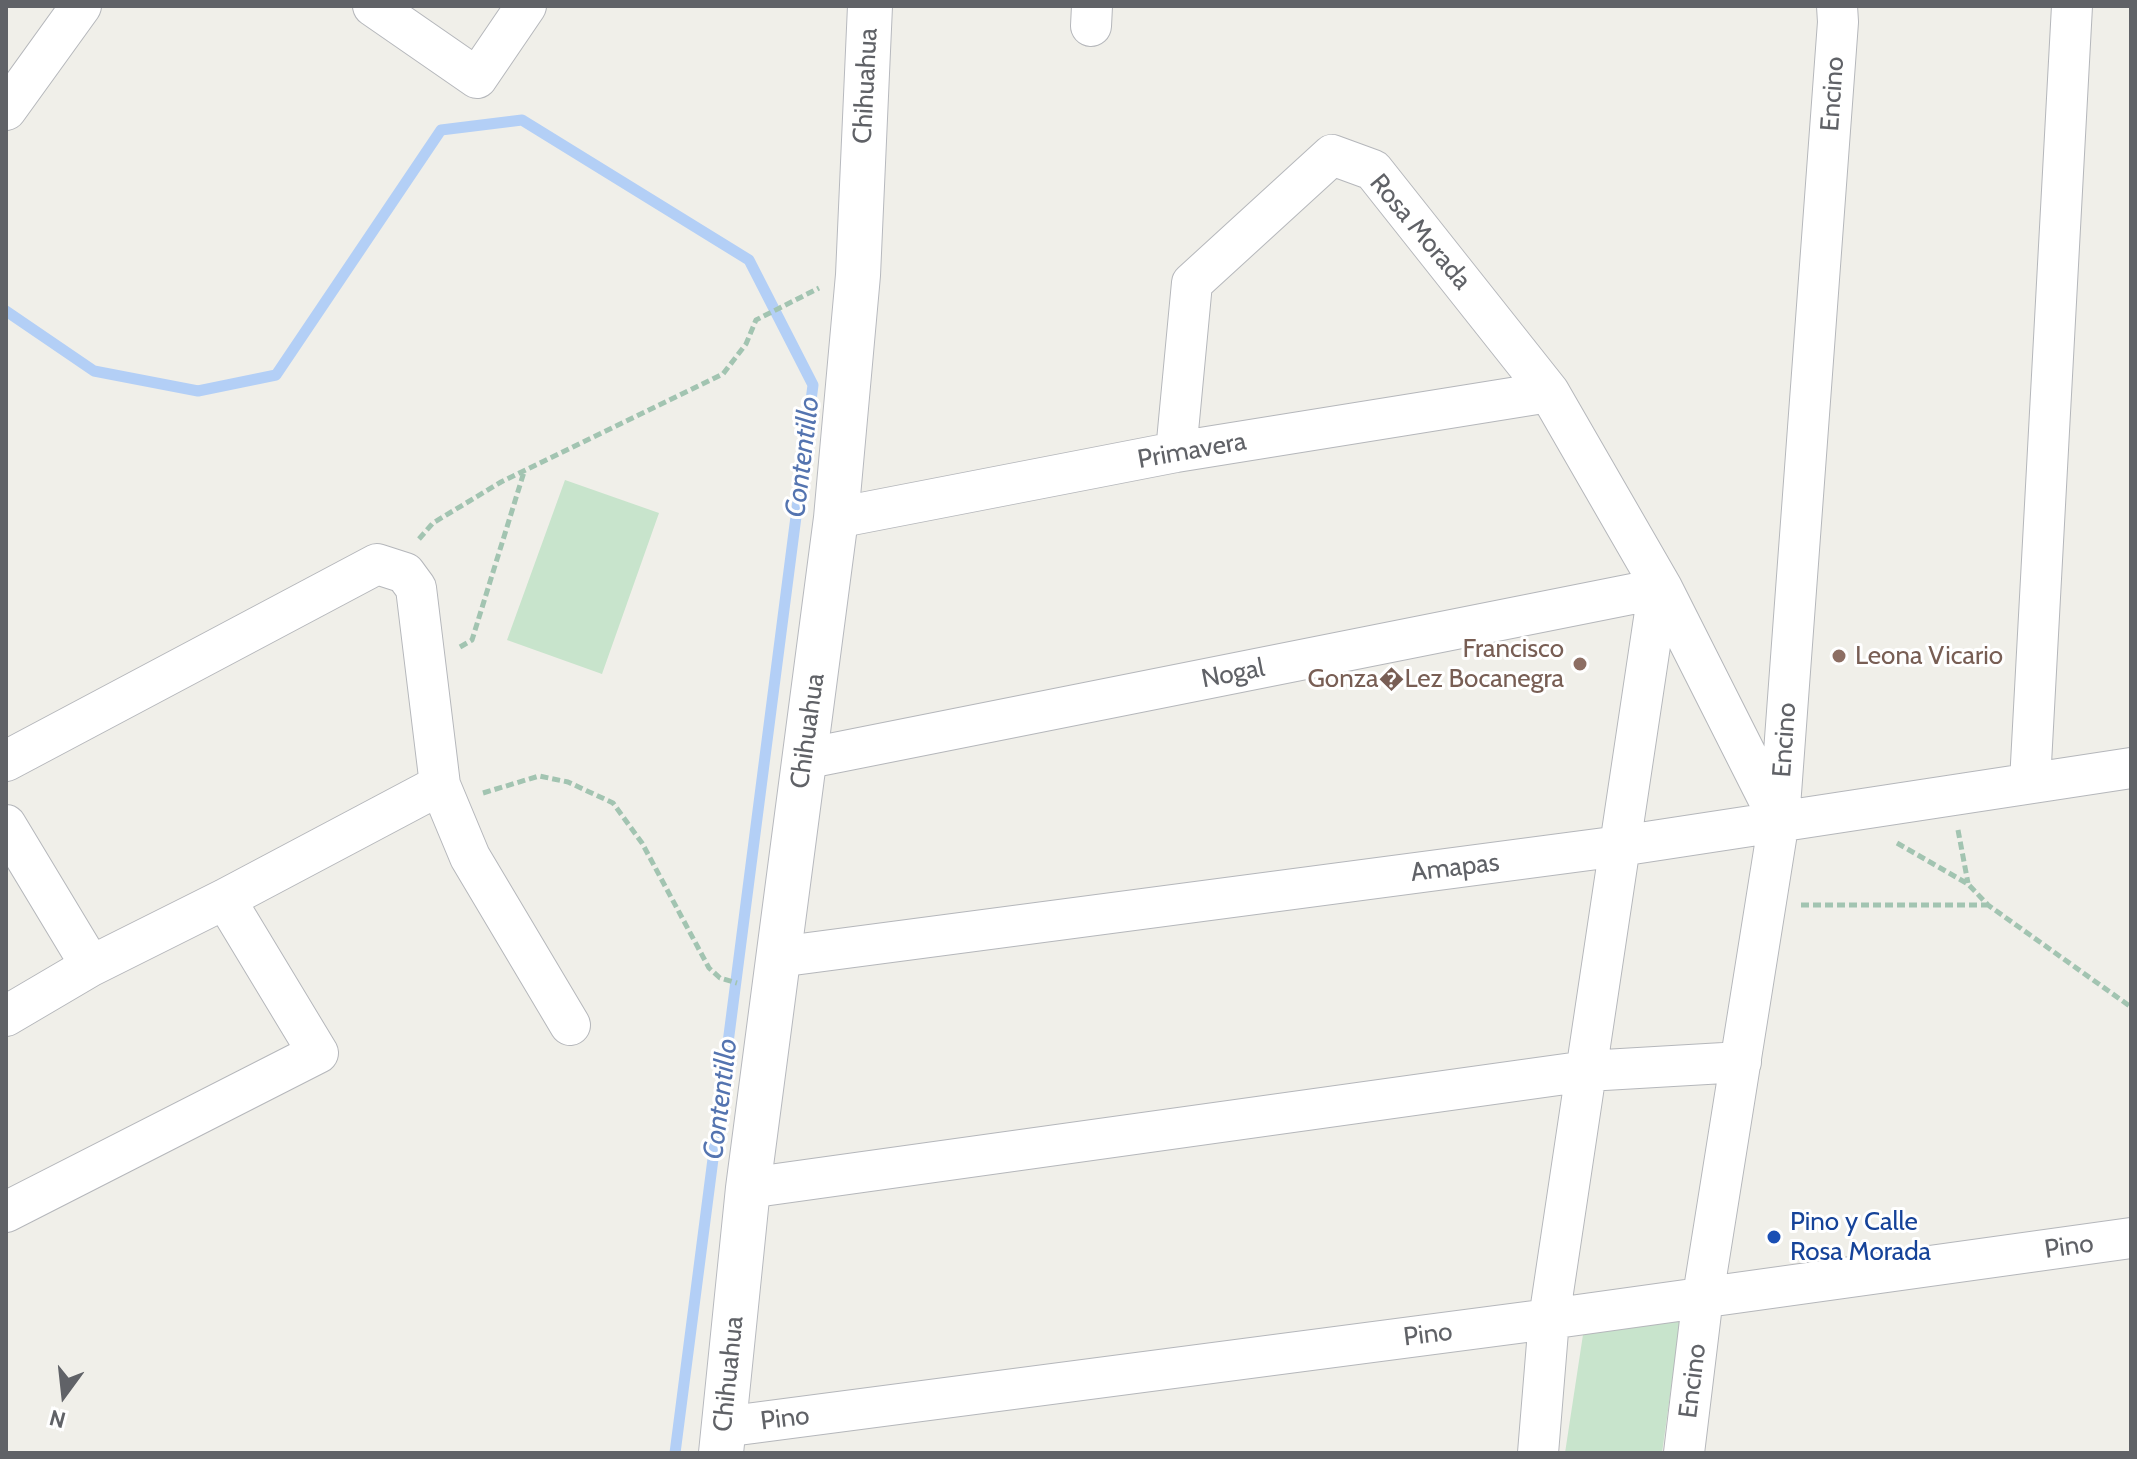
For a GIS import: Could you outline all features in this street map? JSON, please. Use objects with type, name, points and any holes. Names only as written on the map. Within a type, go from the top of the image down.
[{"type":"street","points":[[6,110],[81,6]]},
{"type":"street","points":[[373,6],[477,78],[526,6]]},
{"type":"street","name":"Chihuahua","points":[[722,1440],[748,1188],[836,518],[858,275],[870,6]]},
{"type":"street","points":[[2030,782],[2072,6]]},
{"type":"street","name":"Encino","points":[[1684,1453],[1703,1296],[1779,820],[1840,11]]},
{"type":"street","name":"Rosa Morada","points":[[1176,452],[1192,283],[1332,155],[1373,170],[1549,392],[1662,588],[1779,820]]},
{"type":"street","name":"Primavera","points":[[836,518],[1176,452],[1549,392]]},
{"type":"street","points":[[6,761],[377,564],[405,573],[416,588],[444,794],[470,857],[570,1025]]},
{"type":"street","points":[[1538,1453],[1549,1319],[1655,612],[1662,588]]},
{"type":"street","name":"Nogal","points":[[804,759],[1662,588]]},
{"type":"street","name":"Amapas","points":[[776,974],[2131,768]]},
{"type":"street","points":[[6,1016],[91,966],[444,794]]},
{"type":"street","points":[[6,825],[91,966]]},
{"type":"street","points":[[6,1212],[318,1053],[225,899]]},
{"type":"street","points":[[748,1188],[1587,1071],[1741,1062]]},
{"type":"street","name":"Pino","points":[[722,1440],[1703,1296],[2131,1238]]},
{"type":"path","points":[[405,573],[410,549],[433,523],[524,471],[723,374],[746,344],[756,320],[812,290],[858,275]]},
{"type":"path","points":[[426,667],[472,640],[524,471]]},
{"type":"path","points":[[444,794],[539,776],[568,782],[613,803],[642,843],[709,968],[720,978],[776,974]]},
{"type":"path","points":[[1951,794],[1968,884]]},
{"type":"path","points":[[1895,842],[1968,884],[1988,905],[2131,1007]]},
{"type":"path","points":[[1766,905],[1988,905]]},
{"type":"green space","points":[[565,480],[659,513],[602,674],[507,640]]},
{"type":"green space","points":[[1682,1310],[1662,1453],[1565,1453],[1584,1328]]},
{"type":"waterway","name":"Contentillo","points":[[6,311],[94,371],[198,391],[276,375],[441,130],[522,120],[749,260],[813,385],[675,1453]]},
{"type":"place","name":"Leona Vicario","points":[[1839,656]]},
{"type":"place","name":"Francisco Gonza�Lez Bocanegra","points":[[1580,664]]},
{"type":"place","name":"Pino y Calle Rosa Morada","points":[[1774,1237]]}]
